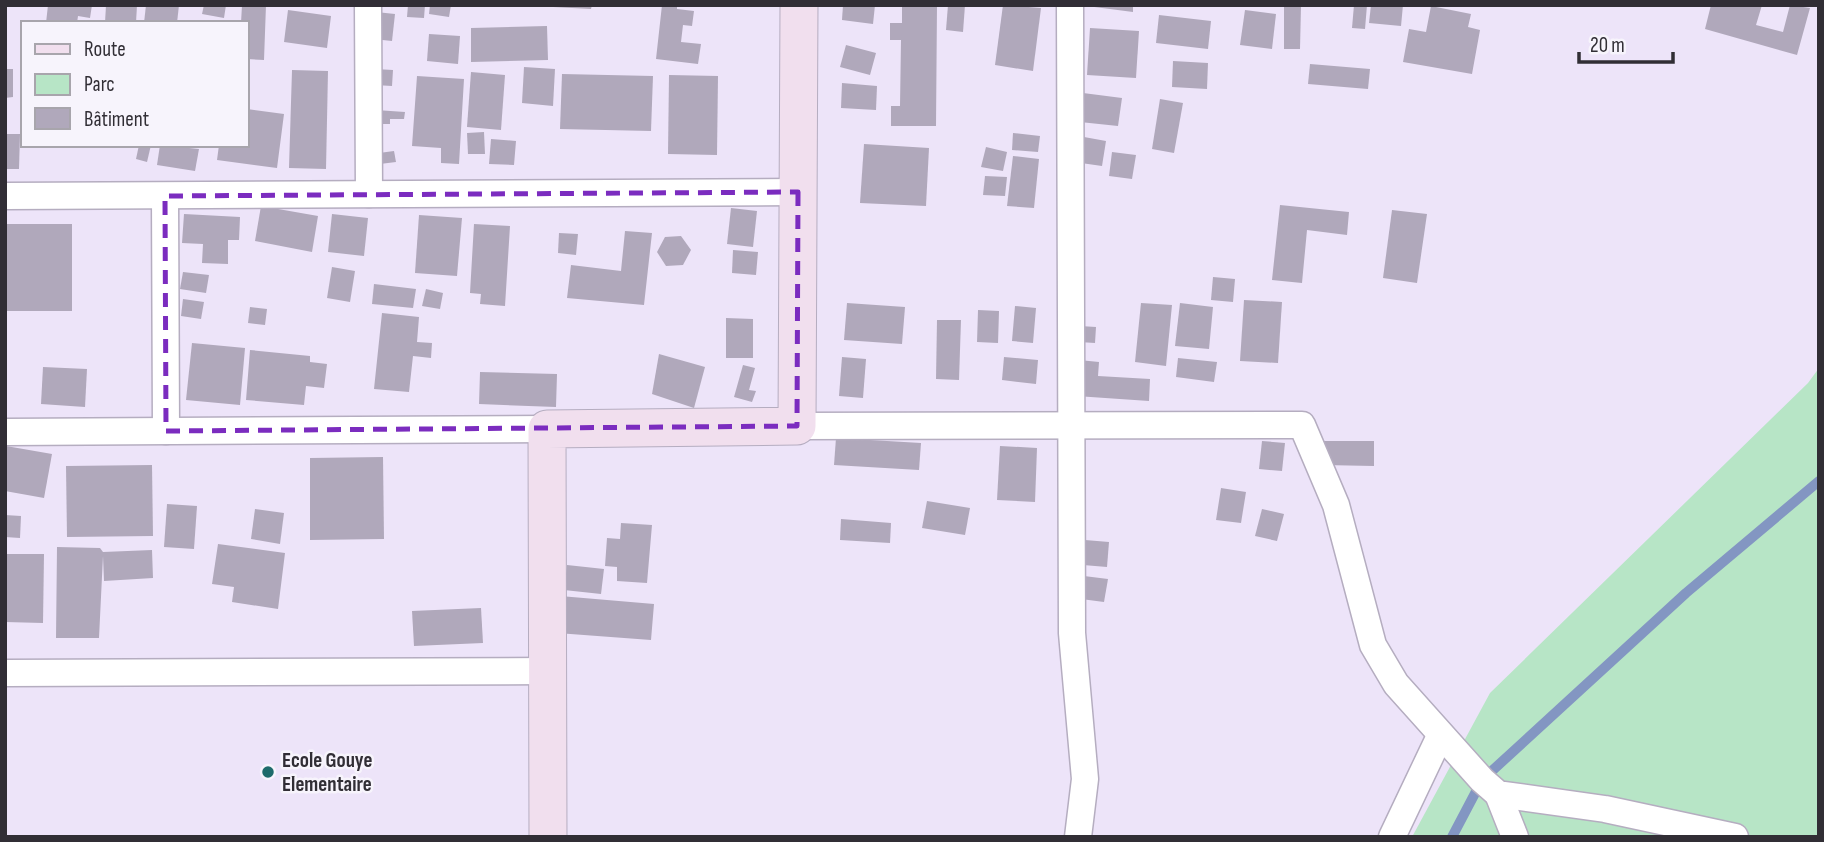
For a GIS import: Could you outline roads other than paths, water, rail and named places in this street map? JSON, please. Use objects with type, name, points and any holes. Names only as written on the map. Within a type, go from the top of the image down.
[{"type":"street","points":[[368,5],[369,194]]},
{"type":"street","points":[[797,426],[799,5]]},
{"type":"street","points":[[1070,5],[1072,633],[1085,779],[1078,837]]},
{"type":"street","points":[[5,196],[798,192]]},
{"type":"street","points":[[165,196],[166,431]]},
{"type":"street","points":[[5,432],[1302,425],[1336,505],[1373,645],[1396,684],[1440,736],[1499,794],[1515,837]]},
{"type":"street","points":[[547,429],[548,837]]},
{"type":"street","points":[[5,673],[548,671]]},
{"type":"street","points":[[1392,837],[1440,736]]},
{"type":"street","points":[[1499,794],[1605,809],[1735,837]]},
{"type":"waterway","points":[[1452,837],[1482,780],[1686,593],[1819,481]]},
{"type":"place","name":"Ecole Gouye Elementaire","points":[[268,772]]}]
